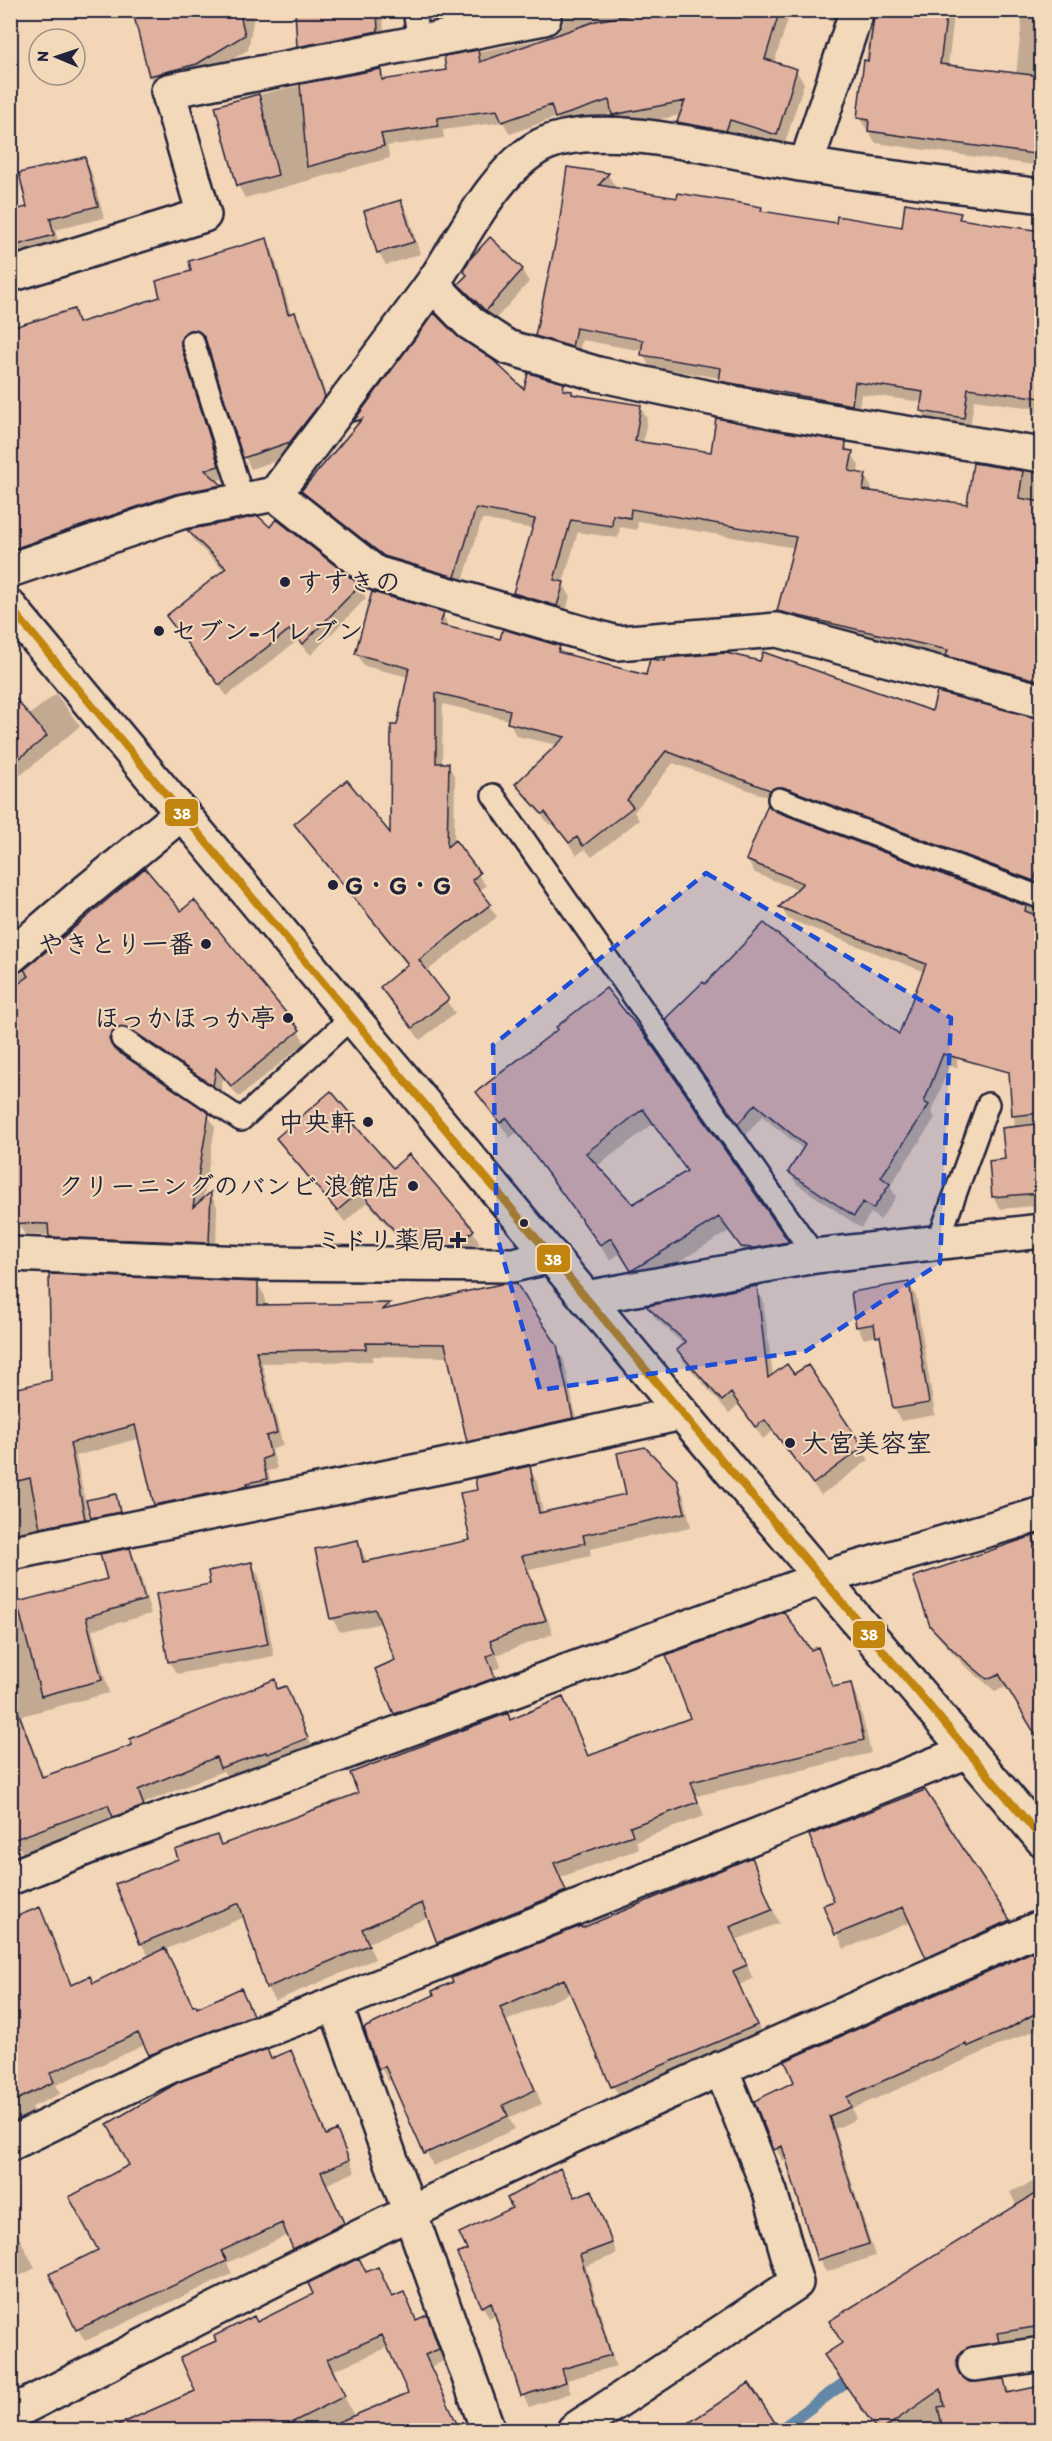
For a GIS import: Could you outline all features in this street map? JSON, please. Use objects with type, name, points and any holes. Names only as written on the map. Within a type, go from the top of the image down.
[{"type":"street","points":[[806,165],[857,10]]},
{"type":"street","points":[[10,274],[204,215],[168,91],[417,26],[544,18]]},
{"type":"street","points":[[10,570],[181,512],[275,494],[432,284],[503,176],[536,148],[570,136],[614,134],[688,144],[806,165],[1041,196]]},
{"type":"street","points":[[432,284],[470,323],[507,347],[598,374],[776,412],[1041,455]]},
{"type":"street","points":[[275,494],[375,573],[617,643],[777,630],[1041,701]]},
{"type":"street","points":[[16,622],[182,813],[1041,1839]]},
{"type":"street","points":[[10,957],[182,813]]},
{"type":"street","points":[[586,1298],[815,1256],[1041,1231]]},
{"type":"street","points":[[10,1254],[246,1263],[513,1265],[552,1256]]},
{"type":"street","points":[[10,1553],[443,1466],[682,1413]]},
{"type":"street","points":[[10,1878],[127,1832],[822,1578],[1041,1514]]},
{"type":"street","points":[[10,2144],[170,2066],[335,2004],[968,1751]]},
{"type":"street","points":[[10,2414],[411,2212],[721,2068],[1041,1927]]},
{"type":"street","points":[[335,2004],[488,2430]]},
{"type":"street","points":[[574,2430],[796,2283],[770,2192],[721,2068]]},
{"type":"street","points":[[975,2364],[1041,2354]]},
{"type":"lane","points":[[193,342],[243,499]]},
{"type":"lane","points":[[493,795],[815,1256]]},
{"type":"lane","points":[[778,799],[1041,898]]},
{"type":"lane","points":[[122,1039],[241,1120],[352,1017]]},
{"type":"lane","points":[[937,1244],[988,1104]]},
{"type":"highlighted area","points":[[706,873],[951,1018],[940,1263],[806,1351],[540,1390],[497,1236],[493,1045]]},
{"type":"building","points":[[158,10],[239,10],[245,35],[197,64],[149,76],[134,16]]},
{"type":"building","points":[[295,10],[377,10],[378,31],[297,47]]},
{"type":"building","points":[[439,10],[473,10],[473,13],[440,19]]},
{"type":"building","points":[[657,10],[780,10],[765,59],[797,69],[777,135],[730,120],[726,131],[677,122],[685,101],[612,115],[609,100],[555,118],[551,105],[502,122],[497,110],[437,118],[438,126],[381,134],[384,146],[307,167],[300,84],[381,69],[382,80],[446,70],[444,56],[478,50],[480,62],[596,21]]},
{"type":"building","points":[[875,10],[947,10],[940,64],[1041,76],[1041,155],[868,131],[869,120],[857,118],[864,60],[868,61]]},
{"type":"building","points":[[259,94],[278,175],[237,186],[215,106]]},
{"type":"building","points":[[85,157],[98,206],[50,218],[54,235],[10,247],[10,211],[27,207],[19,173]]},
{"type":"building","points":[[567,167],[609,173],[599,185],[677,198],[678,193],[762,207],[761,211],[836,223],[837,216],[902,227],[905,203],[961,213],[959,219],[1041,231],[1041,398],[968,388],[964,418],[920,411],[923,392],[855,382],[852,405],[719,381],[721,368],[641,355],[643,340],[576,328],[572,347],[535,336],[559,226]]},
{"type":"building","points":[[401,200],[414,242],[377,253],[364,211]]},
{"type":"building","points":[[490,237],[523,269],[486,311],[458,284],[467,275],[463,271],[470,259]]},
{"type":"building","points":[[267,238],[288,314],[295,312],[325,397],[290,442],[243,458],[205,338],[196,330],[189,330],[181,339],[181,346],[219,466],[205,470],[222,485],[175,494],[10,550],[10,328],[74,309],[78,323],[160,297],[156,281],[191,271],[189,261]]},
{"type":"building","points":[[434,313],[457,336],[493,360],[524,389],[528,373],[564,383],[563,390],[572,391],[572,394],[641,405],[635,441],[711,452],[716,418],[846,442],[845,450],[853,451],[849,471],[866,474],[863,490],[967,504],[973,463],[1023,471],[1019,498],[1041,502],[1041,681],[946,656],[948,650],[777,611],[796,537],[631,509],[630,518],[613,515],[612,526],[571,520],[554,580],[564,582],[557,606],[513,593],[535,519],[476,508],[455,577],[384,556],[301,491],[362,419],[353,422]]},
{"type":"building","points":[[258,516],[270,527],[276,519],[360,585],[303,644],[289,630],[219,685],[166,616],[226,568],[187,530]]},
{"type":"building","points":[[372,592],[444,612],[440,625],[500,639],[503,629],[560,646],[558,652],[646,675],[650,659],[665,661],[666,658],[726,653],[760,661],[763,652],[932,711],[937,692],[1041,719],[1041,859],[1034,881],[783,787],[770,790],[666,751],[627,800],[633,807],[583,846],[577,837],[569,843],[545,812],[542,814],[515,784],[565,737],[507,723],[510,710],[436,693],[436,763],[449,763],[447,847],[455,840],[480,873],[472,880],[491,904],[419,960],[449,999],[412,1028],[380,987],[408,964],[294,824],[347,780],[390,833],[391,725],[397,725],[409,668],[355,654]]},
{"type":"building","points":[[10,692],[47,736],[10,766]]},
{"type":"building","points":[[768,804],[775,811],[1026,906],[1025,911],[1041,917],[1041,1113],[1012,1116],[1009,1072],[943,1054],[924,1102],[929,1105],[881,1177],[890,1184],[873,1209],[863,1202],[854,1216],[788,1172],[805,1145],[755,1104],[738,1124],[665,1019],[703,982],[705,984],[764,923],[899,1034],[926,964],[779,907],[803,883],[746,860]]},
{"type":"building","points":[[145,868],[181,911],[194,900],[300,1030],[231,1086],[216,1068],[213,1086],[129,1028],[116,1028],[109,1039],[114,1049],[209,1113],[193,1207],[211,1192],[209,1243],[49,1237],[48,1224],[16,1223],[16,1213],[10,1213],[10,990],[29,976],[24,970]]},
{"type":"building","points":[[606,988],[646,1037],[789,1242],[754,1248],[741,1247],[719,1217],[631,1271],[611,1238],[600,1245],[507,1118],[500,1123],[476,1092],[558,1029],[556,1027]],"holes":[[[643,1109],[687,1171],[633,1204],[586,1153]]]},
{"type":"building","points":[[331,1091],[353,1117],[350,1120],[393,1168],[409,1154],[474,1230],[456,1246],[407,1245],[360,1191],[337,1211],[276,1138]]},
{"type":"building","points":[[1037,1124],[1041,1193],[992,1197],[989,1161],[1005,1159],[1002,1128]]},
{"type":"building","points":[[49,1274],[258,1282],[258,1305],[390,1303],[382,1310],[501,1284],[516,1283],[557,1345],[573,1418],[467,1442],[445,1344],[366,1343],[366,1349],[256,1351],[277,1433],[266,1436],[271,1456],[262,1459],[267,1479],[247,1483],[248,1486],[154,1505],[135,1425],[70,1443],[85,1519],[40,1528],[30,1478],[10,1483],[10,1390],[51,1380]]},
{"type":"building","points":[[909,1282],[929,1403],[893,1409],[880,1336],[876,1337],[874,1324],[856,1327],[851,1292]]},
{"type":"building","points":[[757,1286],[768,1378],[787,1364],[794,1374],[808,1365],[863,1447],[813,1484],[765,1420],[755,1427],[731,1393],[722,1401],[677,1350],[686,1342],[646,1306]]},
{"type":"building","points":[[645,1447],[677,1480],[685,1513],[583,1535],[585,1543],[522,1556],[546,1620],[490,1641],[495,1653],[487,1656],[495,1678],[394,1714],[375,1669],[395,1660],[375,1609],[330,1619],[315,1549],[358,1540],[363,1562],[470,1540],[460,1493],[477,1490],[475,1478],[530,1466],[539,1513],[626,1494],[617,1453]]},
{"type":"building","points":[[116,1494],[120,1512],[91,1518],[86,1500]]},
{"type":"building","points":[[1033,1536],[1041,1561],[1041,1744],[999,1674],[987,1679],[956,1653],[930,1626],[913,1577]]},
{"type":"building","points":[[130,1548],[145,1600],[86,1617],[102,1680],[41,1696],[17,1602],[107,1579],[100,1554]]},
{"type":"building","points":[[252,1562],[268,1644],[168,1662],[156,1594],[210,1584],[208,1571]]},
{"type":"building","points":[[784,1612],[811,1650],[818,1647],[833,1687],[851,1683],[864,1740],[691,1782],[698,1802],[630,1827],[633,1835],[554,1863],[566,1891],[437,1943],[422,1903],[362,1929],[369,1945],[266,1988],[239,1903],[140,1944],[115,1884],[178,1859],[175,1850],[217,1835],[221,1845],[358,1793],[350,1773],[508,1713],[510,1720],[563,1697],[588,1756],[690,1718],[666,1655]]},
{"type":"building","points":[[275,1679],[277,1689],[286,1686],[308,1738],[267,1754],[266,1752],[220,1768],[216,1757],[138,1790],[144,1806],[113,1817],[108,1805],[10,1841],[10,1701],[14,1700],[42,1777],[132,1745],[130,1739]]},
{"type":"building","points":[[925,1790],[1010,1920],[926,1958],[903,1907],[835,1935],[823,1905],[834,1901],[809,1835]]},
{"type":"building","points":[[752,1857],[772,1910],[730,1927],[747,1965],[733,1971],[757,2025],[611,2087],[564,1979],[500,2007],[535,2090],[503,2105],[508,2116],[424,2154],[385,2066],[379,2069],[375,2061],[364,2028],[434,1995],[432,1991],[453,1982],[451,1978],[581,1926],[582,1928]]},
{"type":"building","points":[[40,1907],[71,1985],[90,1976],[93,1983],[165,1948],[193,2006],[196,2005],[197,2008],[241,1988],[253,2015],[149,2055],[138,2033],[50,2073],[54,2082],[10,2103],[10,1919]]},
{"type":"building","points":[[1041,1948],[1041,2010],[1010,2028],[967,2047],[966,2044],[847,2097],[851,2107],[829,2116],[869,2244],[817,2260],[782,2146],[774,2150],[754,2101],[794,2082],[785,2061]]},
{"type":"building","points":[[267,2049],[271,2059],[291,2050],[326,2135],[337,2130],[349,2160],[321,2172],[344,2223],[293,2249],[282,2223],[221,2251],[227,2261],[76,2330],[49,2274],[98,2250],[69,2197],[129,2165],[107,2124],[177,2083]]},
{"type":"building","points":[[560,2168],[575,2197],[592,2190],[612,2243],[580,2255],[611,2355],[562,2369],[566,2382],[521,2396],[491,2302],[482,2307],[457,2254],[467,2250],[459,2233],[512,2208],[507,2198]]},
{"type":"building","points":[[1041,2190],[1041,2326],[997,2333],[999,2342],[963,2350],[956,2366],[960,2375],[969,2382],[1004,2379],[1007,2393],[1041,2386],[1041,2423],[1007,2430],[1006,2423],[966,2430],[943,2430],[938,2407],[944,2406],[941,2389],[882,2430],[877,2430],[824,2355],[842,2343],[829,2321]]},
{"type":"building","points":[[359,2258],[366,2272],[378,2267],[392,2297],[404,2292],[416,2320],[427,2315],[439,2349],[425,2355],[460,2430],[319,2430],[408,2393],[382,2335],[327,2359],[345,2396],[277,2430],[106,2430],[195,2391],[180,2357],[216,2341],[214,2336],[254,2316],[257,2322],[313,2294],[308,2283]]},
{"type":"building","points":[[749,2383],[780,2430],[678,2430]]},
{"type":"waterway","points":[[780,2430],[855,2375]]},
{"type":"transit line","name":"38","points":[[10,607],[682,1413],[1042,1839]]},
{"type":"place","name":"すすきの","points":[[285,582]]},
{"type":"place","name":"セブン-イレブン","points":[[159,631]]},
{"type":"place","name":"G・G・G","points":[[333,885]]},
{"type":"place","name":"やきとり一番","points":[[206,944]]},
{"type":"place","name":"ほっかほっか亭","points":[[288,1018]]},
{"type":"place","name":"中央軒","points":[[368,1122]]},
{"type":"place","name":"クリーニングのバンビ 浪館店","points":[[413,1186]]},
{"type":"place","name":"ミドリ薬局","points":[[458,1240]]},
{"type":"place","name":"大宮美容室","points":[[790,1443]]}]
